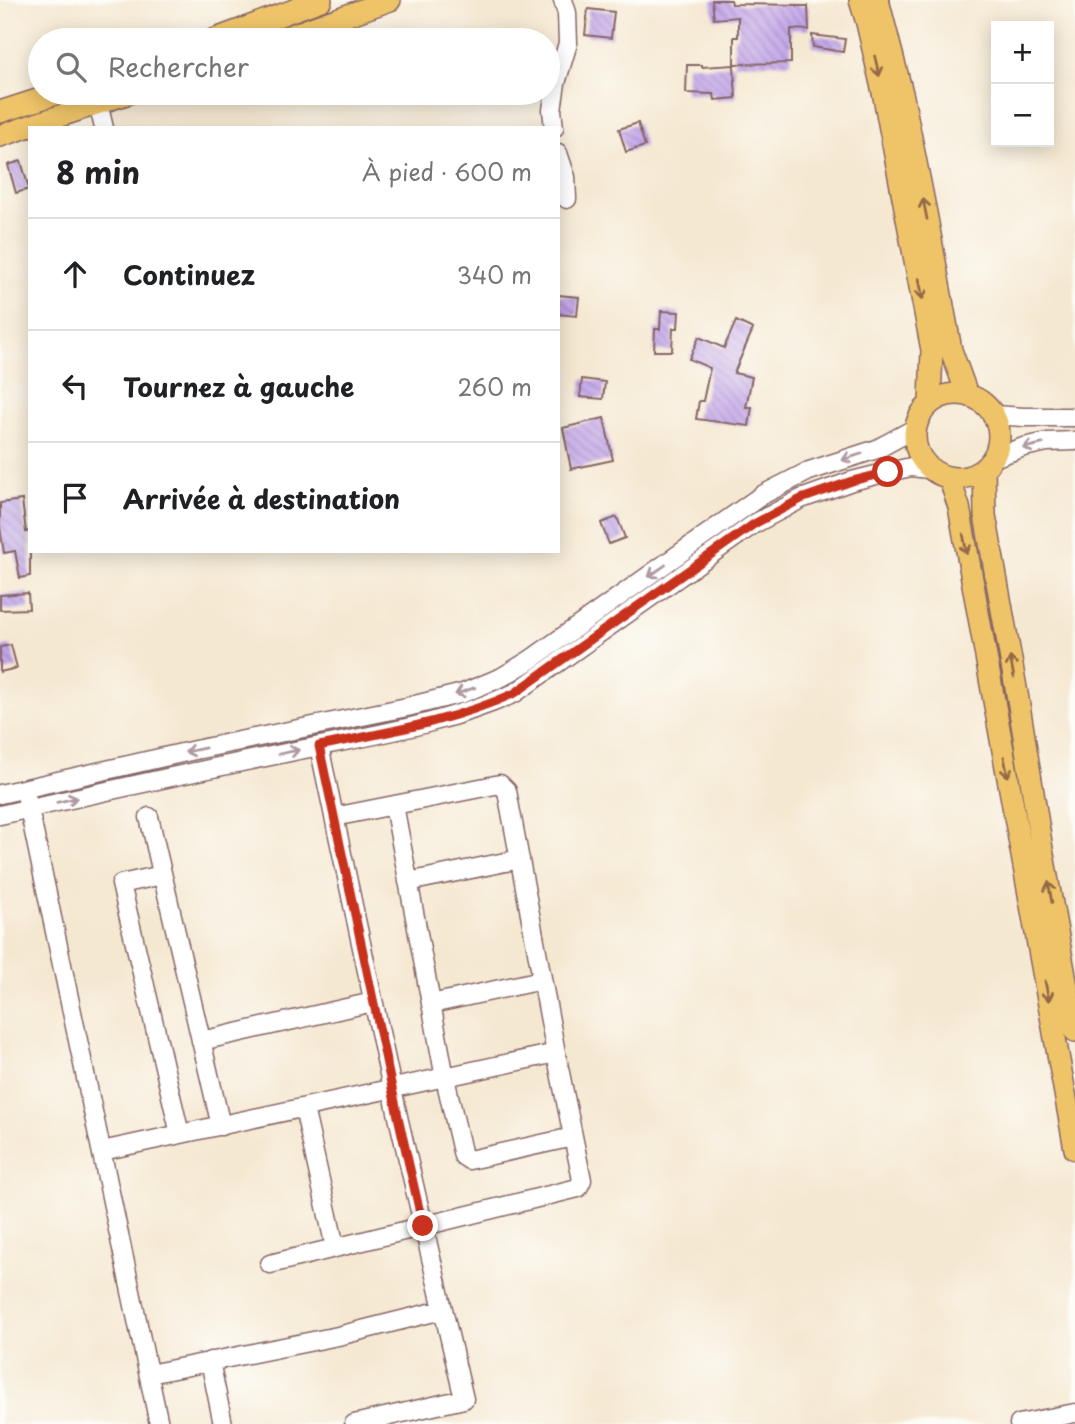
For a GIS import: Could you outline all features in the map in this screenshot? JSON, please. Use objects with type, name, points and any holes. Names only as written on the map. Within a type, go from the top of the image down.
[{"type":"main road","points":[[245,28],[321,0]]},
{"type":"main road","points":[[312,28],[390,0]]},
{"type":"main road","points":[[860,0],[884,97],[932,350],[930,402]]},
{"type":"main road","points":[[878,0],[903,97],[951,350],[967,394]]},
{"type":"main road","points":[[0,112],[28,103]]},
{"type":"main road","points":[[30,126],[93,105]]},
{"type":"main road","points":[[0,136],[28,127]]},
{"type":"main road","points":[[989,463],[971,476],[957,479],[942,476],[929,469],[917,451],[914,429],[917,419],[930,402],[954,393],[967,394],[989,408],[999,433],[998,446],[989,463],[985,515],[1075,1031]]},
{"type":"main road","points":[[949,477],[959,507],[1075,1149]]},
{"type":"street","points":[[560,70],[568,43],[567,13],[563,0]]},
{"type":"street","points":[[99,105],[104,126]]},
{"type":"street","points":[[553,105],[554,126]]},
{"type":"street","points":[[560,159],[566,177],[567,199]]},
{"type":"street","points":[[994,415],[1075,418]]},
{"type":"street","points":[[0,794],[463,693],[502,677],[530,660],[762,495],[809,471],[877,449],[914,429]]},
{"type":"street","points":[[989,463],[1024,447],[1047,442],[1075,441]]},
{"type":"street","points":[[0,815],[161,778],[421,726],[486,706],[515,693],[754,524],[801,499],[852,481],[911,467],[929,469]]},
{"type":"street","points":[[319,746],[392,1089],[464,1399],[361,1423]]},
{"type":"street","points":[[270,1264],[578,1188],[582,1180],[508,791],[500,784],[334,817]]},
{"type":"street","points":[[25,789],[159,1424]]},
{"type":"street","points":[[394,805],[445,1078],[463,1156],[470,1160],[573,1137]]},
{"type":"street","points":[[149,817],[221,1126]]},
{"type":"street","points":[[408,882],[520,859]]},
{"type":"street","points":[[162,875],[121,884],[180,1135]]},
{"type":"street","points":[[431,1004],[542,980]]},
{"type":"street","points":[[201,1041],[373,1002]]},
{"type":"street","points":[[102,1151],[556,1053]]},
{"type":"street","points":[[304,1108],[335,1247]]},
{"type":"street","points":[[149,1374],[338,1336],[442,1310]]},
{"type":"street","points":[[210,1361],[223,1424]]},
{"type":"street","points":[[1019,1424],[1075,1413]]},
{"type":"building","points":[[712,0],[731,0],[732,4],[808,6],[809,30],[791,29],[791,63],[734,64],[734,37],[738,37],[738,17],[714,19]]},
{"type":"building","points":[[588,9],[614,12],[611,38],[585,35]]},
{"type":"building","points":[[812,35],[845,39],[843,52],[813,47]]},
{"type":"building","points":[[687,65],[734,65],[736,98],[715,100],[714,94],[686,93]]},
{"type":"building","points":[[638,123],[645,146],[626,152],[619,129]]},
{"type":"building","points":[[21,161],[28,189],[16,193],[8,165]]},
{"type":"building","points":[[560,295],[579,297],[577,316],[560,314]]},
{"type":"building","points":[[661,311],[679,312],[678,328],[673,328],[672,351],[654,351],[655,329],[660,329]]},
{"type":"building","points":[[736,321],[753,329],[734,373],[752,377],[746,407],[752,407],[749,426],[696,419],[710,368],[689,359],[699,337],[724,348]]},
{"type":"building","points":[[582,379],[605,382],[603,399],[580,397]]},
{"type":"building","points":[[604,418],[613,460],[571,469],[563,428]]},
{"type":"building","points":[[22,500],[28,532],[30,576],[20,578],[15,551],[4,553],[0,503]]},
{"type":"building","points":[[617,517],[625,538],[609,544],[601,523]]},
{"type":"building","points":[[28,593],[29,609],[0,610],[0,595]]},
{"type":"building","points":[[11,645],[17,668],[0,672],[0,647]]},
{"type":"route","points":[[423,1226],[319,746],[421,726],[486,706],[515,693],[754,524],[801,499],[888,472]]}]
